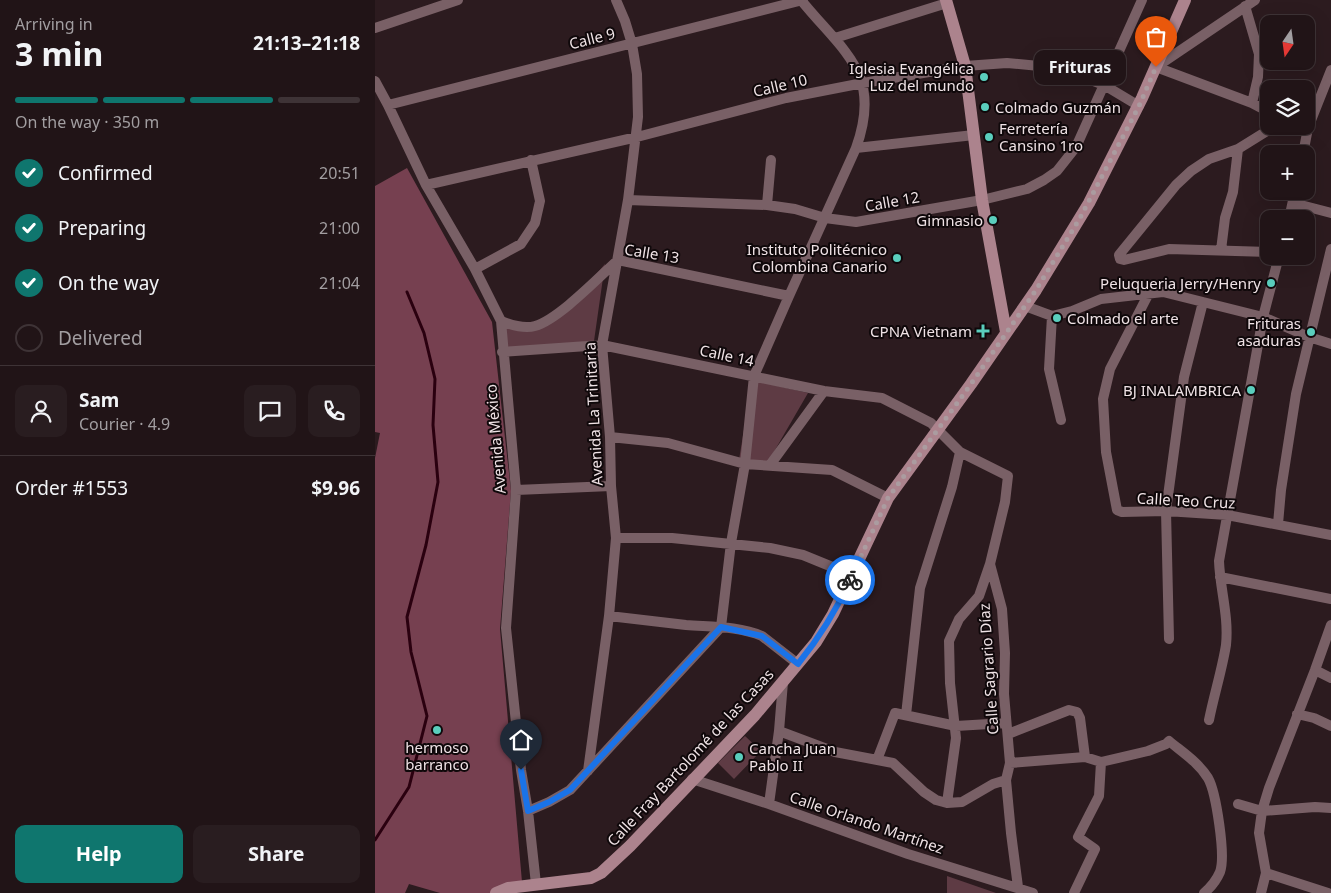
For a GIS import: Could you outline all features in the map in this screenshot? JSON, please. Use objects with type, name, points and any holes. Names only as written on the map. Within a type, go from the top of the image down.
[{"type":"main road","name":"Calle Fray Bartolomé de las Casas","points":[[496,893],[508,888],[581,880],[601,873],[630,846],[755,715],[816,642],[833,614],[888,498],[971,384],[1036,290],[1089,203],[1139,106],[1185,0]]},
{"type":"main road","points":[[946,2],[965,66],[982,200],[1006,332]]},
{"type":"street","points":[[375,28],[458,0]]},
{"type":"street","name":"Avenida La Trinitaria","points":[[588,771],[609,616],[616,538],[602,344],[618,260],[637,137],[638,97],[632,44],[616,0]]},
{"type":"street","points":[[528,811],[570,790],[721,627],[731,544],[745,464],[754,376],[856,148],[866,114],[863,83],[853,62],[802,0]]},
{"type":"street","name":"Calle 9","points":[[388,105],[802,0]]},
{"type":"street","points":[[1156,67],[1255,0]]},
{"type":"street","name":"Calle 12","points":[[628,200],[767,205],[795,209],[825,218],[865,222],[982,200],[1027,189],[1057,171],[1076,147],[1104,86],[1139,1]]},
{"type":"street","points":[[835,38],[946,2]]},
{"type":"street","points":[[1245,6],[1259,54],[1252,103]]},
{"type":"street","name":"Calle 10","points":[[426,184],[637,137],[786,98],[965,66],[1007,63],[1060,68],[1104,86],[1139,106]]},
{"type":"street","points":[[1156,67],[1260,107]]},
{"type":"street","points":[[1315,106],[1331,70]]},
{"type":"street","name":"Avenida México","points":[[375,81],[426,184],[475,269],[501,321],[502,352],[516,490],[506,628],[521,770],[528,811],[536,884]]},
{"type":"street","points":[[856,148],[974,135]]},
{"type":"street","points":[[1260,252],[1169,249],[1124,260],[1120,259],[1119,255],[1176,185],[1191,171],[1209,159],[1238,149],[1261,135]]},
{"type":"street","points":[[1221,250],[1225,218],[1233,192],[1238,149]]},
{"type":"street","points":[[475,269],[521,244],[535,223],[540,200],[531,160]]},
{"type":"street","points":[[767,205],[771,160]]},
{"type":"street","points":[[1291,210],[1294,200]]},
{"type":"street","points":[[1293,203],[1331,212]]},
{"type":"street","points":[[1278,524],[1281,490],[1296,394],[1331,249]]},
{"type":"street","name":"Calle 13","points":[[501,321],[517,326],[535,326],[559,313],[618,260],[789,296]]},
{"type":"street","points":[[1209,720],[1226,644],[1226,607],[1219,561],[1263,317],[1277,265]]},
{"type":"street","points":[[1025,306],[1052,316],[1101,300],[1163,292],[1263,317],[1309,337],[1331,344]]},
{"type":"street","name":"Calle Teo Cruz","points":[[1149,293],[1109,369],[1103,399],[1106,452],[1117,510],[1122,512],[1167,511],[1227,515],[1331,535]]},
{"type":"street","points":[[1169,639],[1167,511],[1184,377],[1203,302]]},
{"type":"street","points":[[1052,316],[1049,369],[1061,420]]},
{"type":"street","name":"Calle 14","points":[[502,352],[602,344],[824,391],[887,400],[931,423],[937,430]]},
{"type":"street","points":[[769,465],[824,391]]},
{"type":"street","name":"Calle Sagrario Díaz","points":[[937,430],[960,452],[1008,476],[1005,502],[990,564],[1001,609],[1005,653],[1004,694],[1010,763],[1006,780],[1018,887]]},
{"type":"street","points":[[610,437],[668,443],[745,464],[837,472],[888,498]]},
{"type":"street","points":[[906,715],[920,588],[952,487],[960,452]]},
{"type":"street","points":[[516,490],[611,486]]},
{"type":"street","points":[[616,538],[672,538],[770,548],[803,555],[852,575]]},
{"type":"street","points":[[947,803],[956,738],[956,726],[949,683],[949,641],[959,619],[979,596],[990,564]]},
{"type":"street","points":[[1220,577],[1331,599]]},
{"type":"street","points":[[609,616],[721,627],[762,636],[798,664]]},
{"type":"street","points":[[1261,893],[1266,873],[1259,833],[1262,811],[1331,624]]},
{"type":"street","points":[[1315,670],[1331,678]]},
{"type":"street","points":[[769,804],[779,731],[783,682]]},
{"type":"street","points":[[877,760],[895,713],[956,726],[1007,728],[1069,710],[1077,712],[1081,718],[1085,757]]},
{"type":"street","points":[[1297,714],[1314,718],[1331,726]]},
{"type":"street","points":[[779,731],[835,752],[893,763],[924,792],[936,800],[947,803],[962,802],[993,784],[1006,780]]},
{"type":"street","points":[[1010,763],[1085,757],[1101,762],[1148,751],[1169,741],[1200,767],[1209,779],[1213,794],[1219,821],[1222,855],[1221,871],[1204,893]]},
{"type":"street","points":[[1074,893],[1095,849],[1078,837],[1099,796],[1101,762]]},
{"type":"street","name":"Calle Orlando Martínez","points":[[692,779],[769,804],[908,854],[1033,893]]},
{"type":"street","points":[[1238,804],[1262,811],[1315,806],[1331,808]]},
{"type":"street","points":[[1266,873],[1329,893]]},
{"type":"shaded area","points":[[407,168],[492,322],[511,491],[500,629],[522,882],[490,893],[440,893],[409,884],[405,893],[375,893],[375,458],[380,433],[375,432],[375,186]]},
{"type":"shaded area","points":[[605,264],[594,341],[504,349],[498,322],[516,329],[561,315]]},
{"type":"shaded area","points":[[752,380],[808,393],[768,462],[739,460]]},
{"type":"shaded area","name":"Cancha Juan Pablo II","points":[[745,736],[761,751],[734,779],[718,763]]},
{"type":"shaded area","points":[[947,876],[996,893],[947,893]]},
{"type":"waterway","points":[[375,840],[409,787],[427,716],[411,652],[407,617],[426,545],[438,482],[433,425],[435,379],[424,333],[407,292]]},
{"type":"way so far","points":[[850,580],[888,498],[971,384],[1036,290],[1089,203],[1139,106],[1156,67]]},
{"type":"place","name":"Frituras","points":[[1156,67]]},
{"type":"place","name":"Iglesia Evangélica Luz del mundo","points":[[984,77]]},
{"type":"place","name":"Colmado Guzmán","points":[[985,107]]},
{"type":"place","name":"Ferretería Cansino 1ro","points":[[989,137]]},
{"type":"place","name":"Gimnasio","points":[[993,220]]},
{"type":"place","name":"Instituto Politécnico Colombina Canario","points":[[897,258]]},
{"type":"place","name":"Peluqueria Jerry/Henry","points":[[1271,283]]},
{"type":"place","name":"Colmado el arte","points":[[1057,318]]},
{"type":"place","name":"CPNA Vietnam","points":[[983,331]]},
{"type":"place","name":"Frituras asaduras","points":[[1311,332]]},
{"type":"place","name":"BJ INALAMBRICA","points":[[1251,390]]},
{"type":"place","name":"hermoso barranco","points":[[437,730]]},
{"type":"place","name":"Cancha Juan Pablo II","points":[[739,757]]},
{"type":"route","points":[[521,770],[528,811],[570,790],[721,627],[762,636],[798,664],[816,642],[850,580]]}]
